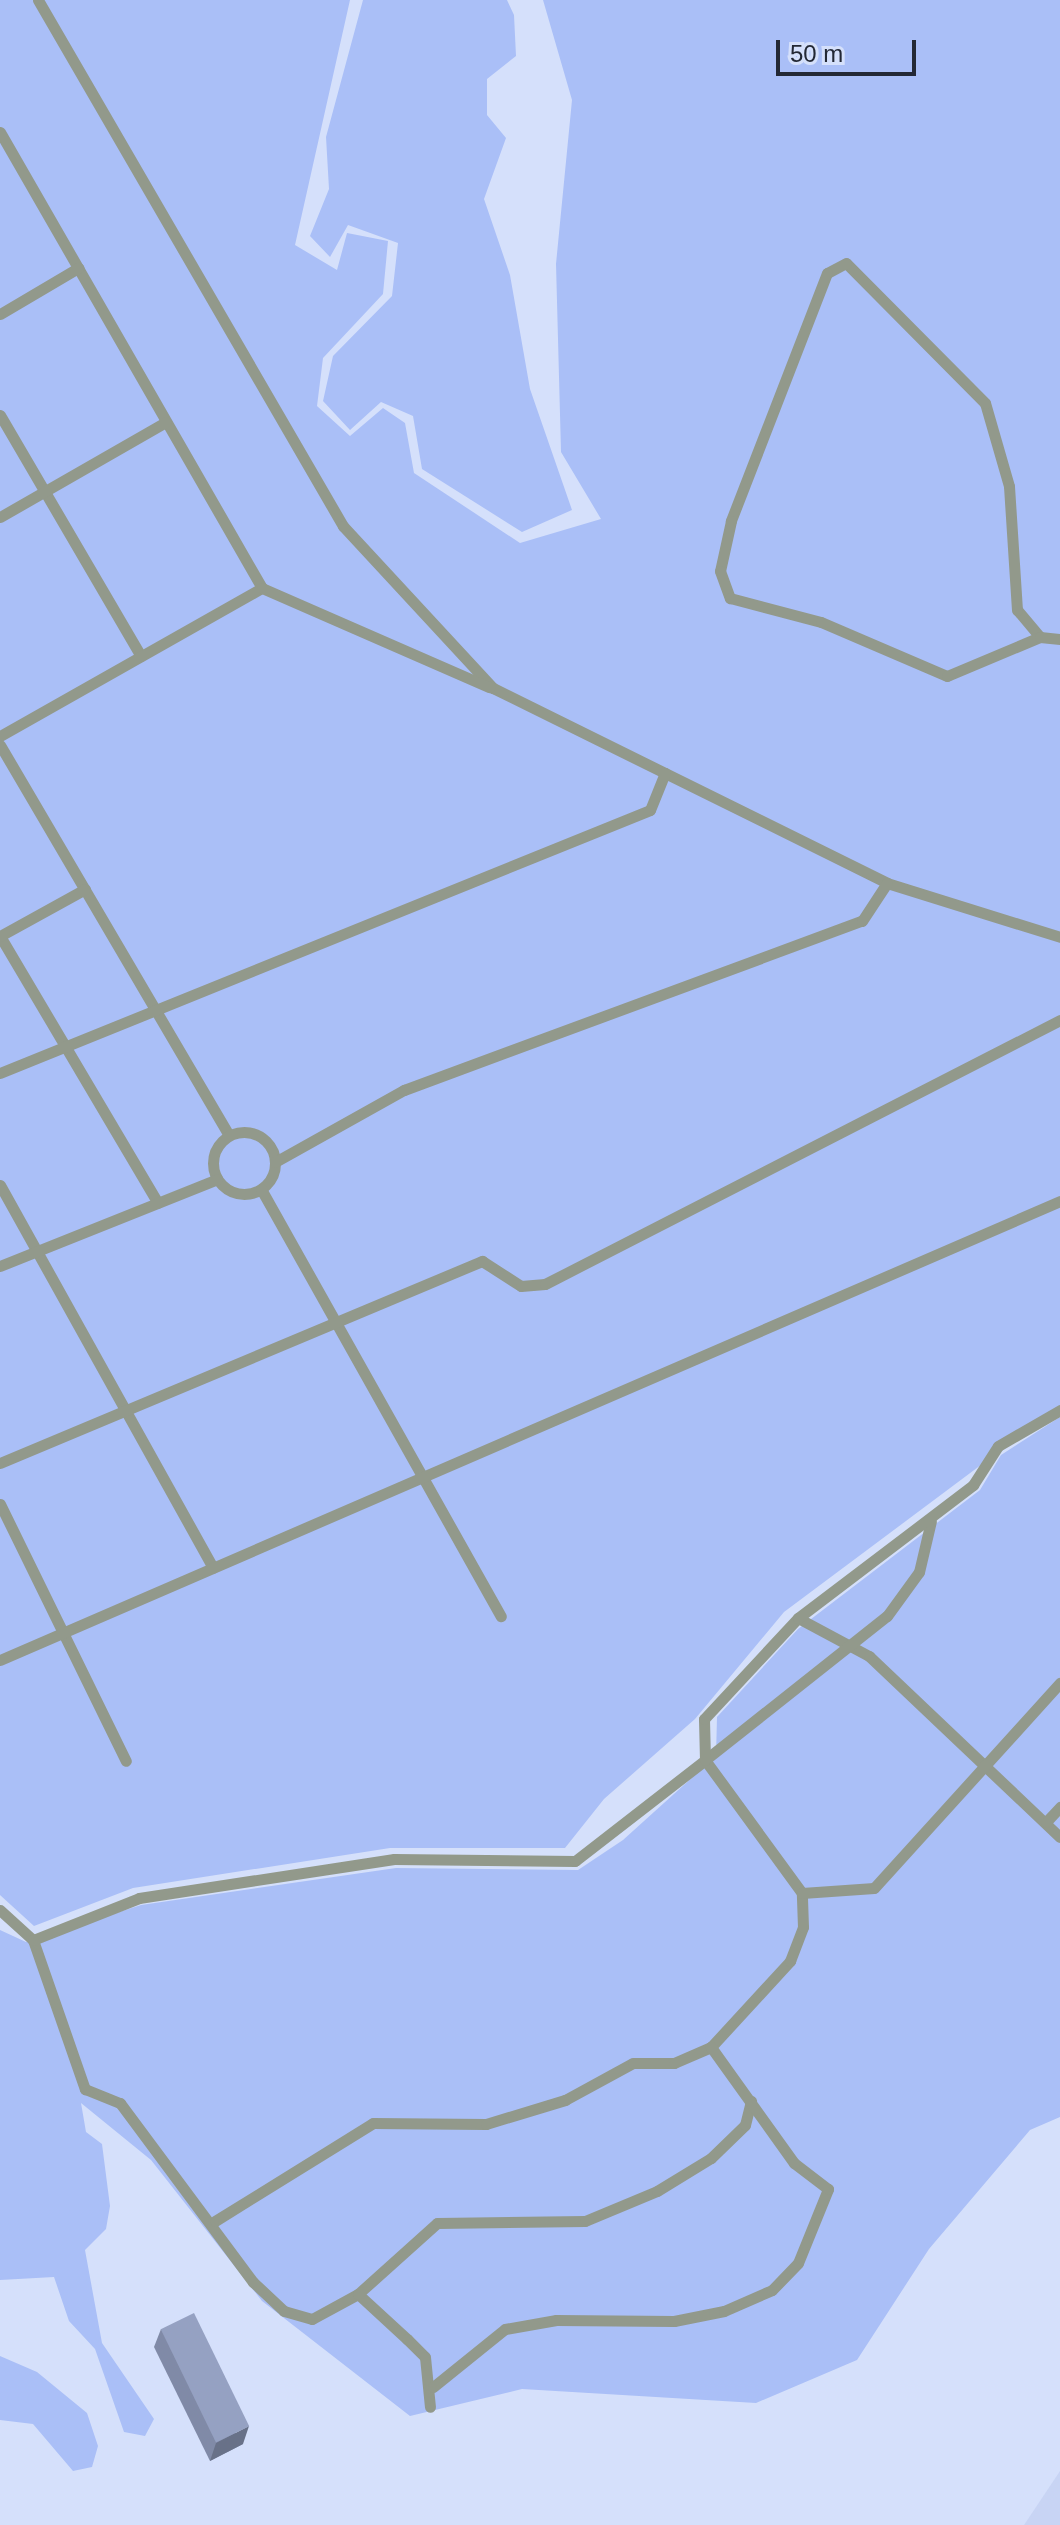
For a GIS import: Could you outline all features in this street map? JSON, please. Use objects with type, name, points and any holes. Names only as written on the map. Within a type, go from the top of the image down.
[{"type":"lane","points":[[38,0],[343,526],[493,688]]},
{"type":"lane","points":[[0,132],[262,588],[493,688],[887,883],[1060,937]]},
{"type":"lane","points":[[1040,637],[1017,610],[1009,486],[985,403],[846,263],[827,273],[731,521],[720,571],[730,598],[821,622],[947,676],[1040,637],[1060,639]]},
{"type":"lane","points":[[0,314],[78,268]]},
{"type":"lane","points":[[0,415],[141,656]]},
{"type":"lane","points":[[0,517],[166,422]]},
{"type":"lane","points":[[0,736],[262,588]]},
{"type":"lane","points":[[0,745],[229,1135]]},
{"type":"lane","points":[[0,1073],[650,810],[665,773]]},
{"type":"lane","points":[[217,1179],[242,1194],[261,1189],[275,1162],[404,1090],[862,921],[887,883]]},
{"type":"lane","points":[[85,889],[0,936],[158,1203]]},
{"type":"lane","points":[[0,1463],[482,1261],[521,1286],[545,1284],[1060,1020]]},
{"type":"lane","points":[[217,1179],[215,1150],[229,1135],[259,1136],[275,1162]]},
{"type":"lane","points":[[0,1266],[217,1179]]},
{"type":"lane","points":[[0,1185],[129,1410],[213,1568]]},
{"type":"lane","points":[[261,1189],[501,1616]]},
{"type":"lane","points":[[0,1660],[1060,1201]]},
{"type":"lane","points":[[215,2221],[373,2123],[486,2124],[565,2100],[633,2063],[674,2063],[711,2047],[790,1961],[803,1927],[802,1893],[705,1760],[704,1719],[798,1618],[931,1521],[973,1485],[998,1446],[1060,1410]]},
{"type":"lane","points":[[0,1504],[126,1761]]},
{"type":"lane","points":[[33,1940],[139,1898],[394,1859],[575,1861],[887,1616],[919,1572],[931,1521]]},
{"type":"lane","points":[[798,1618],[851,1646],[1060,1837]]},
{"type":"lane","points":[[802,1893],[874,1888],[1060,1683]]},
{"type":"lane","points":[[1046,1822],[1060,1807]]},
{"type":"lane","points":[[0,1910],[33,1940],[85,2089],[120,2103],[215,2221],[253,2282],[284,2311],[312,2319],[358,2294],[437,2223],[585,2221],[657,2191],[711,2158],[745,2125],[751,2101]]},
{"type":"lane","points":[[433,2387],[505,2329],[556,2320],[674,2321],[724,2311],[772,2290],[798,2263],[828,2189],[794,2163],[711,2047]]},
{"type":"lane","points":[[358,2294],[425,2357],[433,2387],[430,2407]]},
{"type":"shaded area","points":[[0,0],[350,0],[295,245],[337,270],[347,233],[388,241],[383,294],[323,358],[317,406],[350,436],[383,408],[405,423],[414,473],[520,543],[601,519],[561,452],[556,264],[572,100],[543,0],[1060,0],[1060,1406],[784,1612],[695,1719],[604,1799],[565,1848],[390,1848],[133,1888],[34,1926],[0,1895]]},
{"type":"shaded area","points":[[363,0],[507,0],[514,15],[516,56],[487,79],[487,115],[506,138],[484,199],[510,275],[530,389],[572,510],[522,532],[422,469],[413,416],[381,402],[350,430],[323,401],[333,356],[392,296],[398,243],[348,225],[330,257],[310,236],[329,189],[326,137]]},
{"type":"shaded area","points":[[1060,1417],[1060,2117],[1030,2130],[929,2249],[857,2360],[756,2403],[522,2389],[410,2416],[262,2301],[151,2160],[81,2103],[86,2132],[102,2144],[110,2206],[106,2229],[85,2250],[102,2343],[154,2419],[145,2436],[124,2432],[95,2349],[69,2321],[54,2277],[0,2280],[0,1930],[26,1942],[141,1905],[396,1868],[578,1870],[623,1840],[716,1756],[717,1717],[798,1629],[980,1490],[1001,1455]]},
{"type":"shaded area","points":[[0,2356],[37,2372],[87,2413],[98,2446],[92,2467],[73,2471],[33,2424],[0,2420]]},
{"type":"shaded area","points":[[1060,2471],[1060,2525],[1024,2525]]},
{"type":"building","points":[[194,2313],[249,2426],[216,2442],[161,2329]]}]
